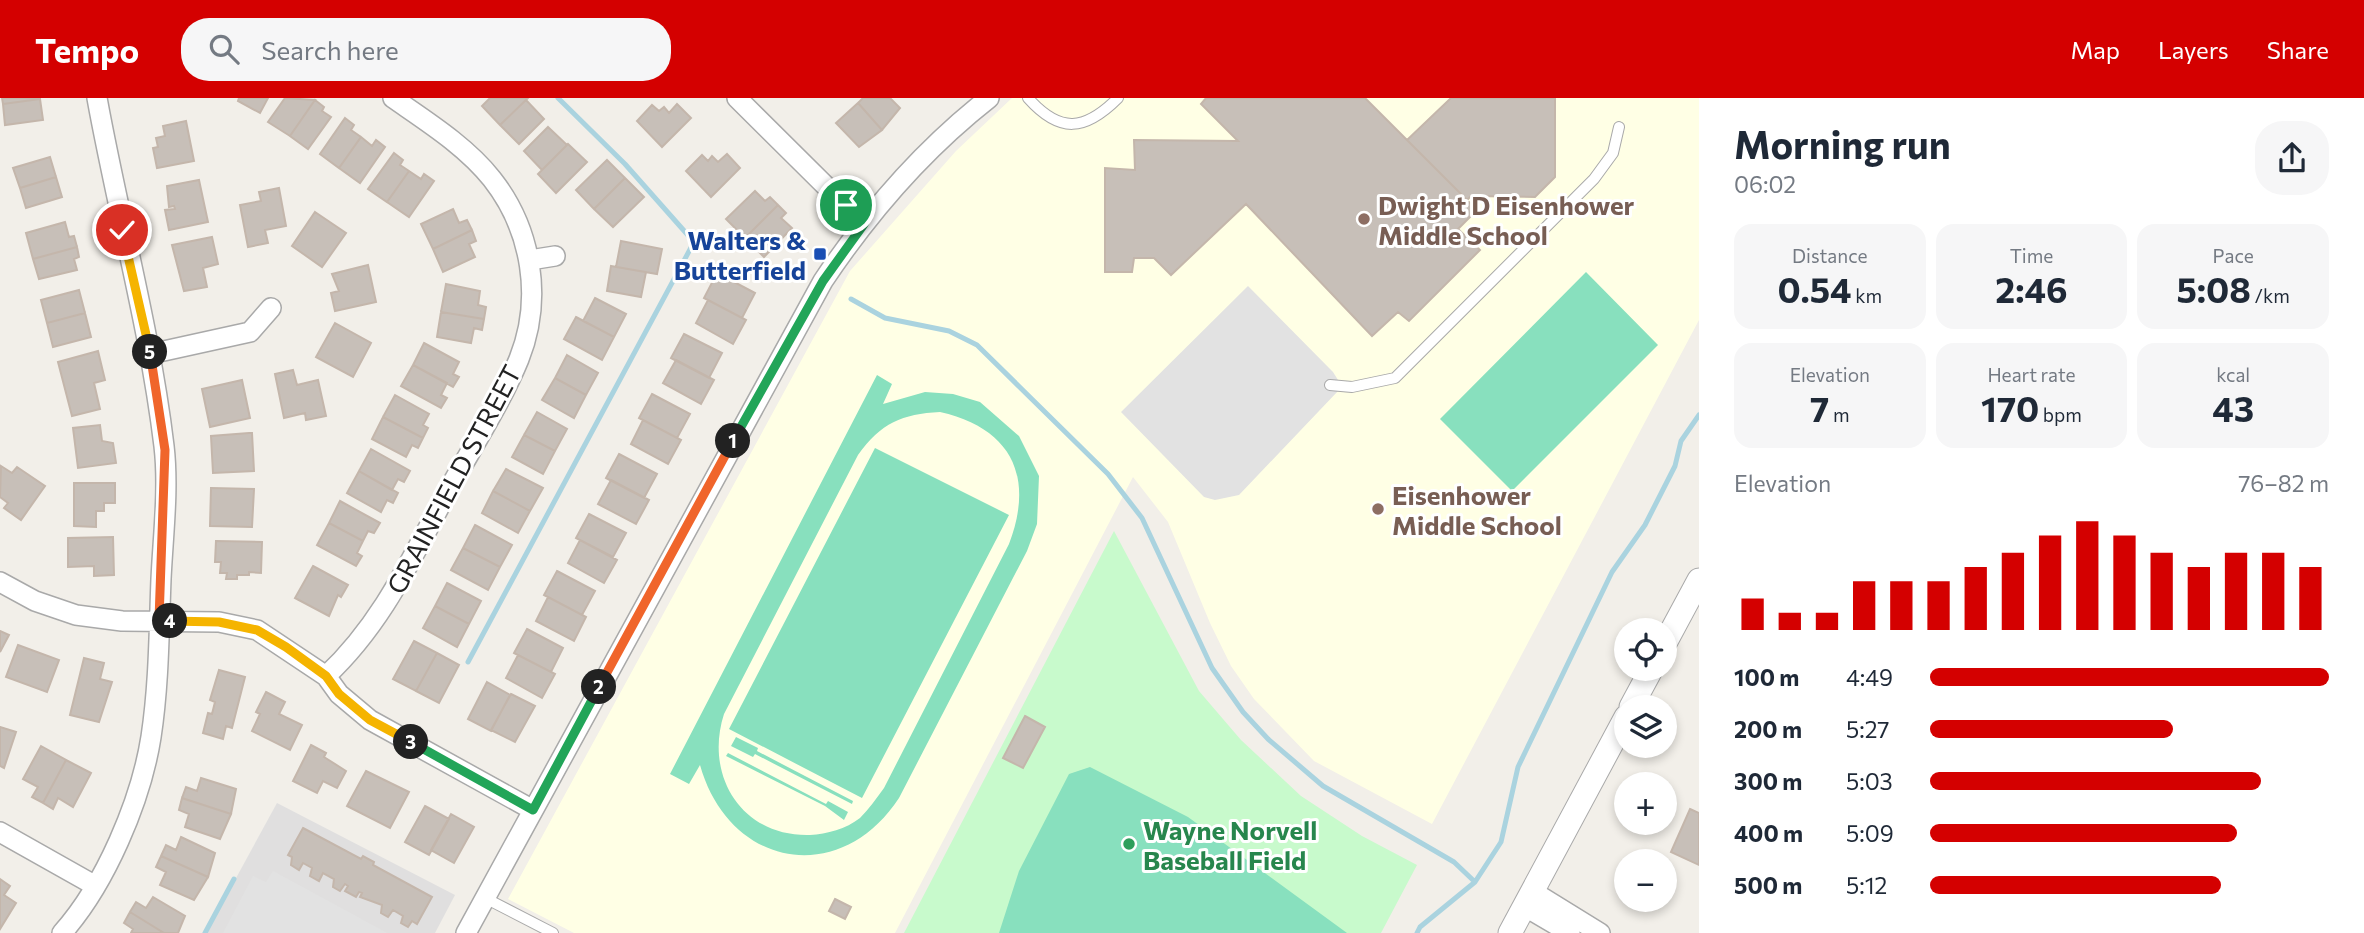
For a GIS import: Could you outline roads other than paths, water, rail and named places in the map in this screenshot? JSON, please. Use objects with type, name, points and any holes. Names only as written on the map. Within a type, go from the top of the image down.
[{"type":"street","points":[[62,933],[94,885],[133,804],[151,738],[159,620],[165,450],[150,354],[97,98]]},
{"type":"street","name":"GRAINFIELD STREET","points":[[326,676],[355,649],[372,628],[519,359],[532,308],[530,260],[509,206],[492,179],[469,156],[393,98]]},
{"type":"street","points":[[737,98],[864,224]]},
{"type":"street","points":[[466,933],[797,324],[829,272],[864,224],[933,147],[989,98]]},
{"type":"street","points":[[530,260],[555,256]]},
{"type":"street","points":[[150,354],[250,332],[271,308]]},
{"type":"street","points":[[1677,621],[1699,580]]},
{"type":"street","points":[[0,582],[34,601],[76,615],[219,622],[257,630],[326,676],[339,694],[370,720],[533,810]]},
{"type":"street","points":[[1510,933],[1614,739]]},
{"type":"street","points":[[0,832],[94,885]]},
{"type":"street","points":[[1528,898],[1570,933]]},
{"type":"street","points":[[1528,898],[1600,933]]},
{"type":"lane","points":[[1028,98],[1043,116],[1059,123],[1079,125],[1101,116],[1118,98]]},
{"type":"lane","points":[[1331,385],[1352,387],[1395,378],[1594,179],[1613,153],[1619,127]]},
{"type":"lane","points":[[485,898],[553,933]]},
{"type":"waterway","points":[[468,662],[694,242],[625,164],[558,98]]},
{"type":"waterway","points":[[851,299],[885,318],[949,331],[977,345],[1108,474],[1142,518],[1212,668],[1243,712],[1268,739],[1323,786],[1454,862],[1475,882]]},
{"type":"waterway","points":[[1417,933],[1420,927],[1475,882],[1501,842],[1518,767],[1612,572],[1645,525],[1675,466],[1681,441],[1699,415]]},
{"type":"waterway","points":[[205,933],[234,879]]},
{"type":"place","name":"Dwight D Eisenhower Middle School","points":[[1364,219]]},
{"type":"place","name":"Walters & Butterfield","points":[[820,254]]},
{"type":"place","name":"Eisenhower Middle School","points":[[1378,509]]},
{"type":"place","name":"Wayne Norvell Baseball Field","points":[[1129,844]]}]
